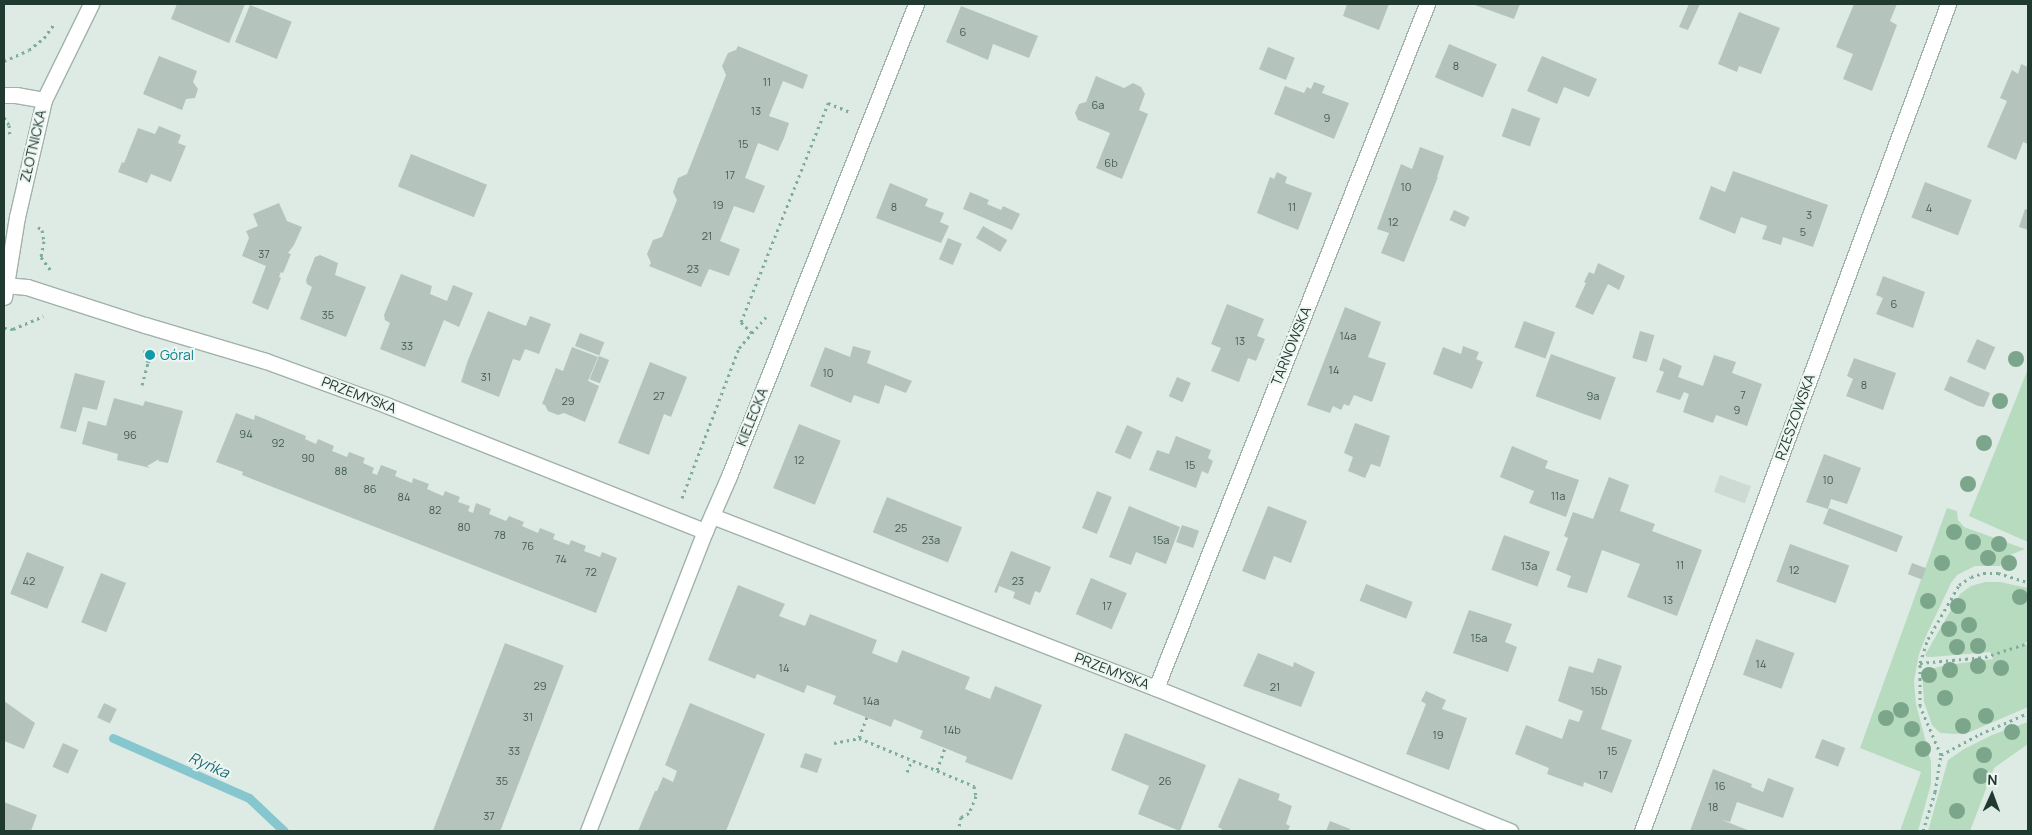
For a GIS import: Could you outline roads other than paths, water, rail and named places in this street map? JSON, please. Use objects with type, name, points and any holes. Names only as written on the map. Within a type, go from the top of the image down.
[{"type":"street","name":"ZŁOTNICKA","points":[[5,291],[17,217],[44,100],[91,4]]},
{"type":"street","name":"KIELECKA","points":[[588,831],[705,531],[916,4]]},
{"type":"street","name":"TARNOWSKA","points":[[1156,688],[1427,4]]},
{"type":"street","name":"RZESZOWSKA","points":[[1642,831],[1948,4]]},
{"type":"street","points":[[4,95],[44,100]]},
{"type":"street","name":"PRZEMYSKA","points":[[5,291],[27,287],[266,361],[386,405],[705,531]]},
{"type":"street","name":"PRZEMYSKA","points":[[712,516],[1156,688],[1510,831]]},
{"type":"waterway","name":"Ryńka","points":[[113,738],[249,798],[284,831]]},
{"type":"place","name":"Góral","points":[[150,355]]}]
